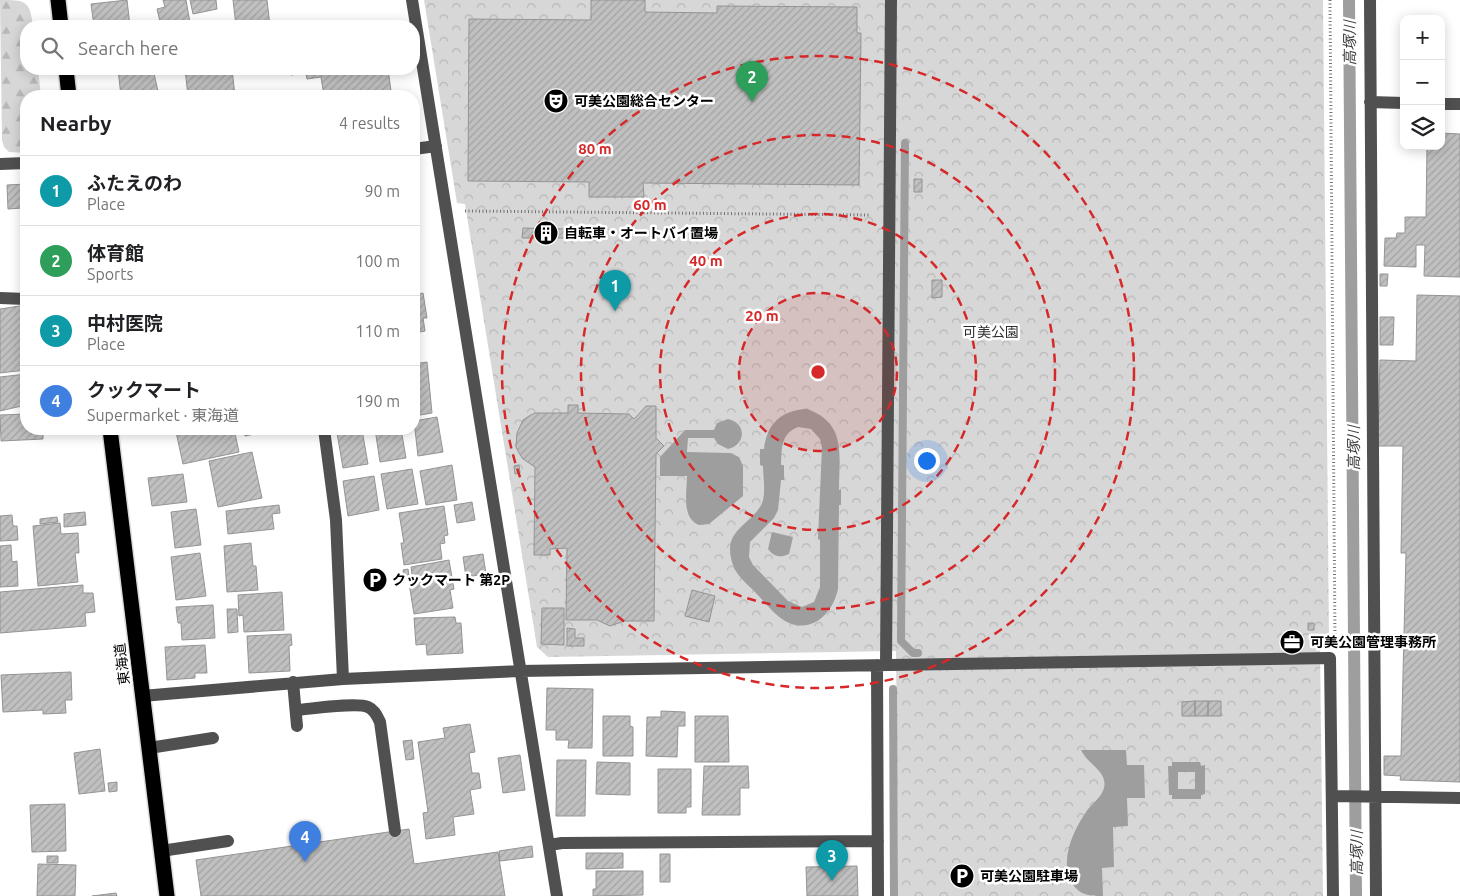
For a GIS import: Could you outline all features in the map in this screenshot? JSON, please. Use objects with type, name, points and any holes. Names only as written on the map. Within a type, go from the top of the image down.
[{"type":"highway","points":[[58,0],[60,20]]},
{"type":"highway","points":[[67,75],[68,90]]},
{"type":"highway","name":"東海道","points":[[111,435],[167,896]]},
{"type":"street","points":[[412,0],[415,20]]},
{"type":"street","points":[[878,896],[891,0]]},
{"type":"street","points":[[1370,0],[1372,796],[1376,896]]},
{"type":"street","points":[[420,49],[557,896]]},
{"type":"street","points":[[1370,102],[1400,103]]},
{"type":"street","points":[[1445,104],[1460,104]]},
{"type":"street","points":[[420,148],[436,146]]},
{"type":"street","points":[[0,164],[20,163]]},
{"type":"street","points":[[0,298],[20,299]]},
{"type":"street","points":[[325,435],[336,520],[343,678]]},
{"type":"street","points":[[142,696],[343,678],[520,671],[1330,658],[1337,796],[1333,896]]},
{"type":"street","points":[[293,682],[297,726]]},
{"type":"street","points":[[296,710],[357,705],[368,706],[376,712],[380,722],[395,831]]},
{"type":"street","points":[[149,748],[213,738]]},
{"type":"street","points":[[1337,796],[1460,798]]},
{"type":"street","points":[[161,851],[228,841]]},
{"type":"street","points":[[549,845],[572,843],[878,841]]},
{"type":"path","points":[[1330,0],[1335,643],[1330,658]]},
{"type":"path","points":[[447,214],[466,211],[889,215]]},
{"type":"green space","points":[[0,0],[15,0],[21,1],[28,6],[32,20],[20,20],[20,75],[39,75],[40,90],[20,90],[20,153],[9,152],[4,147],[2,140]]},
{"type":"green space","name":"可美公園","points":[[424,0],[1323,0],[1329,642],[1327,648],[1320,649],[1323,896],[898,896],[896,651],[548,657],[537,647],[465,204],[457,203]]},
{"type":"water","name":"高塚川","points":[[1343,0],[1355,0],[1362,896],[1350,896]]},
{"type":"water","points":[[807,409],[820,415],[835,432],[839,453],[839,490],[841,490],[841,505],[839,505],[838,589],[827,613],[814,623],[806,625],[789,623],[770,609],[738,574],[733,566],[730,552],[733,536],[755,514],[762,503],[764,487],[763,466],[760,465],[760,449],[764,449],[768,432],[777,420],[790,412]],"holes":[[[798,427],[811,429],[820,439],[822,447],[818,539],[820,540],[820,587],[814,602],[802,607],[788,601],[753,565],[749,557],[750,542],[774,518],[778,510],[781,480],[784,480],[784,465],[781,465],[782,448],[785,438],[792,430]]]},
{"type":"water","points":[[728,419],[734,421],[741,429],[741,439],[734,447],[728,449],[718,444],[714,438],[688,438],[687,452],[730,453],[739,457],[743,466],[743,496],[709,524],[699,525],[693,522],[687,511],[687,476],[660,476],[660,457],[685,430],[714,430],[717,423]]},
{"type":"water","points":[[772,532],[793,537],[789,554],[777,556],[768,549]]},
{"type":"water","points":[[1081,750],[1126,750],[1127,765],[1144,765],[1145,798],[1127,798],[1128,826],[1113,827],[1114,867],[1102,868],[1103,896],[1089,895],[1081,892],[1074,886],[1068,872],[1067,855],[1073,836],[1086,812],[1104,788],[1103,777],[1100,772]]},
{"type":"water","points":[[1172,762],[1200,762],[1201,766],[1205,765],[1205,794],[1201,795],[1201,799],[1172,799],[1172,795],[1169,795],[1168,766],[1172,766]],"holes":[[[1178,772],[1195,772],[1195,789],[1178,789]]]},
{"type":"building","points":[[127,0],[129,20],[93,20],[91,4]]},
{"type":"building","points":[[163,0],[186,0],[189,20],[160,20],[157,9],[165,7]]},
{"type":"building","points":[[190,0],[216,0],[217,9],[193,14]]},
{"type":"building","points":[[233,0],[267,0],[269,20],[235,20]]},
{"type":"building","points":[[591,0],[645,0],[645,12],[717,13],[717,6],[857,7],[857,33],[861,33],[859,185],[643,183],[644,197],[589,197],[589,182],[468,181],[469,19],[591,20]]},
{"type":"building","points":[[119,75],[154,75],[158,90],[120,90]]},
{"type":"building","points":[[186,75],[233,75],[234,90],[187,90]]},
{"type":"building","points":[[306,75],[389,75],[391,90],[323,90],[321,77],[307,79]]},
{"type":"building","points":[[1445,133],[1460,134],[1460,277],[1424,276],[1425,245],[1416,245],[1416,267],[1384,266],[1385,238],[1396,238],[1397,233],[1405,233],[1405,217],[1426,217],[1427,150],[1445,150]]},
{"type":"building","points":[[914,179],[922,179],[922,192],[914,192]]},
{"type":"building","points":[[20,184],[20,208],[8,209],[7,185]]},
{"type":"building","name":"自転車・オートバイ置場","points":[[523,228],[568,229],[569,238],[522,238]]},
{"type":"building","points":[[1380,274],[1388,274],[1387,286],[1380,286]]},
{"type":"building","points":[[932,280],[942,280],[942,297],[932,298]]},
{"type":"building","points":[[423,293],[427,318],[423,318],[425,331],[420,332],[420,294]]},
{"type":"building","points":[[1417,295],[1460,296],[1460,782],[1400,780],[1401,776],[1384,775],[1384,756],[1401,756],[1406,553],[1401,553],[1403,446],[1378,446],[1380,360],[1416,361]]},
{"type":"building","points":[[20,306],[20,371],[0,373],[0,309]]},
{"type":"building","points":[[1380,317],[1394,317],[1393,345],[1380,345]]},
{"type":"building","points":[[427,362],[432,413],[420,415],[420,363]]},
{"type":"building","points":[[20,375],[20,406],[0,411],[0,377]]},
{"type":"building","points":[[568,405],[578,405],[578,413],[629,414],[634,419],[646,406],[656,406],[656,438],[664,446],[656,454],[654,621],[624,621],[610,626],[597,620],[566,620],[567,548],[550,549],[550,555],[534,555],[535,467],[523,459],[519,453],[516,447],[517,433],[523,420],[529,416],[535,413],[568,413]]},
{"type":"building","points":[[20,414],[20,435],[43,435],[43,439],[1,441],[0,415]]},
{"type":"building","points":[[437,417],[443,452],[418,456],[416,435],[420,435],[420,420]]},
{"type":"building","points":[[177,435],[235,435],[239,452],[183,464]]},
{"type":"building","points":[[337,435],[363,435],[368,464],[343,468]]},
{"type":"building","points":[[376,435],[402,435],[406,458],[380,462]]},
{"type":"building","points":[[252,452],[262,498],[218,507],[209,461]]},
{"type":"building","points":[[452,465],[457,500],[426,505],[420,471]]},
{"type":"building","points":[[519,465],[520,473],[515,474],[514,466]]},
{"type":"building","points":[[412,469],[418,504],[387,509],[381,474]]},
{"type":"building","points":[[183,474],[187,502],[152,506],[148,478]]},
{"type":"building","points":[[374,476],[379,510],[348,516],[343,481]]},
{"type":"building","points":[[472,502],[475,520],[457,523],[454,505]]},
{"type":"building","points":[[279,505],[280,513],[272,514],[274,529],[228,534],[226,511]]},
{"type":"building","points":[[444,506],[448,535],[444,536],[445,543],[440,544],[442,559],[404,565],[401,543],[404,543],[399,513]]},
{"type":"building","points":[[196,509],[201,545],[175,548],[171,512]]},
{"type":"building","points":[[85,512],[86,525],[64,527],[64,514]]},
{"type":"building","points":[[12,515],[13,526],[17,526],[18,540],[0,541],[0,516]]},
{"type":"building","points":[[57,517],[58,522],[40,524],[40,519]]},
{"type":"building","points":[[60,523],[61,534],[78,533],[79,553],[75,553],[78,582],[38,586],[33,526]]},
{"type":"building","points":[[251,543],[253,566],[256,566],[258,590],[227,592],[224,546]]},
{"type":"building","points":[[11,545],[12,562],[17,561],[18,586],[0,587],[0,546]]},
{"type":"building","points":[[200,553],[206,596],[176,600],[171,557]]},
{"type":"building","points":[[483,554],[486,574],[466,577],[463,557]]},
{"type":"building","points":[[449,560],[454,589],[450,590],[453,608],[414,614],[409,583],[413,582],[411,567]]},
{"type":"building","points":[[408,569],[409,576],[404,577],[403,570]]},
{"type":"building","points":[[83,585],[83,593],[93,593],[95,612],[85,613],[86,626],[0,633],[0,592]]},
{"type":"building","points":[[692,590],[715,596],[709,622],[685,616]]},
{"type":"building","points":[[282,592],[284,630],[244,632],[243,615],[239,616],[238,595]]},
{"type":"building","points":[[213,605],[215,638],[182,640],[181,623],[178,623],[176,607]]},
{"type":"building","points":[[542,608],[564,608],[564,645],[541,644]]},
{"type":"building","points":[[227,609],[237,609],[238,632],[228,633]]},
{"type":"building","points":[[455,617],[456,623],[461,623],[463,653],[427,655],[426,644],[416,645],[414,618]]},
{"type":"building","points":[[1308,623],[1314,623],[1314,630],[1308,630]]},
{"type":"building","points":[[567,628],[575,629],[575,638],[584,638],[584,646],[567,646]]},
{"type":"building","points":[[291,634],[292,645],[289,646],[290,671],[249,673],[247,636]]},
{"type":"building","points":[[1282,635],[1301,635],[1302,648],[1282,649]]},
{"type":"building","points":[[205,645],[207,673],[195,673],[195,678],[167,680],[165,647]]},
{"type":"building","points":[[71,672],[72,700],[65,700],[66,713],[43,714],[43,710],[3,712],[1,675]]},
{"type":"building","points":[[547,688],[593,689],[592,748],[568,748],[569,740],[556,740],[556,730],[546,730]]},
{"type":"building","points":[[1195,701],[1195,716],[1182,716],[1182,702]]},
{"type":"building","points":[[1195,701],[1208,701],[1208,716],[1195,716]]},
{"type":"building","points":[[1208,701],[1221,701],[1221,716],[1208,716]]},
{"type":"building","points":[[661,711],[685,712],[685,726],[678,726],[677,757],[646,756],[647,717],[661,717]]},
{"type":"building","points":[[603,716],[630,716],[630,726],[633,727],[633,756],[603,756]]},
{"type":"building","points":[[695,716],[728,716],[729,762],[695,762]]},
{"type":"building","points":[[470,724],[475,752],[469,753],[472,773],[479,773],[481,788],[470,790],[474,814],[453,817],[455,835],[426,839],[423,813],[428,812],[418,742],[445,738],[443,728]]},
{"type":"building","points":[[412,740],[414,759],[406,760],[403,741]]},
{"type":"building","points":[[100,749],[105,791],[79,794],[74,753]]},
{"type":"building","points":[[520,755],[525,790],[503,793],[498,758]]},
{"type":"building","points":[[557,760],[586,760],[585,816],[556,816]]},
{"type":"building","points":[[597,762],[630,763],[630,795],[596,794]]},
{"type":"building","points":[[704,766],[748,766],[749,788],[740,788],[740,815],[702,815]]},
{"type":"building","points":[[658,769],[691,769],[691,807],[686,807],[686,813],[658,813]]},
{"type":"building","points":[[117,782],[117,791],[109,792],[108,783]]},
{"type":"building","points":[[65,804],[66,851],[32,852],[30,805]]},
{"type":"building","points":[[409,829],[414,864],[498,852],[505,896],[201,896],[196,860]]},
{"type":"building","points":[[532,846],[533,857],[500,861],[499,851]]},
{"type":"building","points":[[586,853],[623,853],[623,868],[586,869]]},
{"type":"building","points":[[660,854],[670,854],[670,882],[660,882]]},
{"type":"building","points":[[47,856],[58,856],[58,863],[47,863]]},
{"type":"building","points":[[38,864],[76,865],[75,896],[37,896]]},
{"type":"building","points":[[857,866],[858,896],[807,896],[806,867]]},
{"type":"building","points":[[596,871],[643,871],[643,895],[593,896],[593,889],[596,889]]},
{"type":"building","points":[[116,893],[117,896],[92,896]]},
{"type":"waterway","points":[[905,143],[901,641],[913,653],[918,653]]},
{"type":"waterway","points":[[1343,646],[1354,646]]},
{"type":"waterway","points":[[893,689],[894,896]]},
{"type":"place","name":"可美公園総合センター","points":[[556,101]]},
{"type":"place","name":"体育館","points":[[752,102]]},
{"type":"place","name":"自転車・オートバイ置場","points":[[546,233]]},
{"type":"place","name":"ふたえのわ","points":[[615,311]]},
{"type":"place","name":"クックマート 第2P","points":[[375,580]]},
{"type":"place","name":"可美公園管理事務所","points":[[1292,642]]},
{"type":"place","name":"クックマート","points":[[305,862]]},
{"type":"place","name":"可美公園駐車場","points":[[962,876]]},
{"type":"place","name":"中村医院","points":[[832,881]]}]
